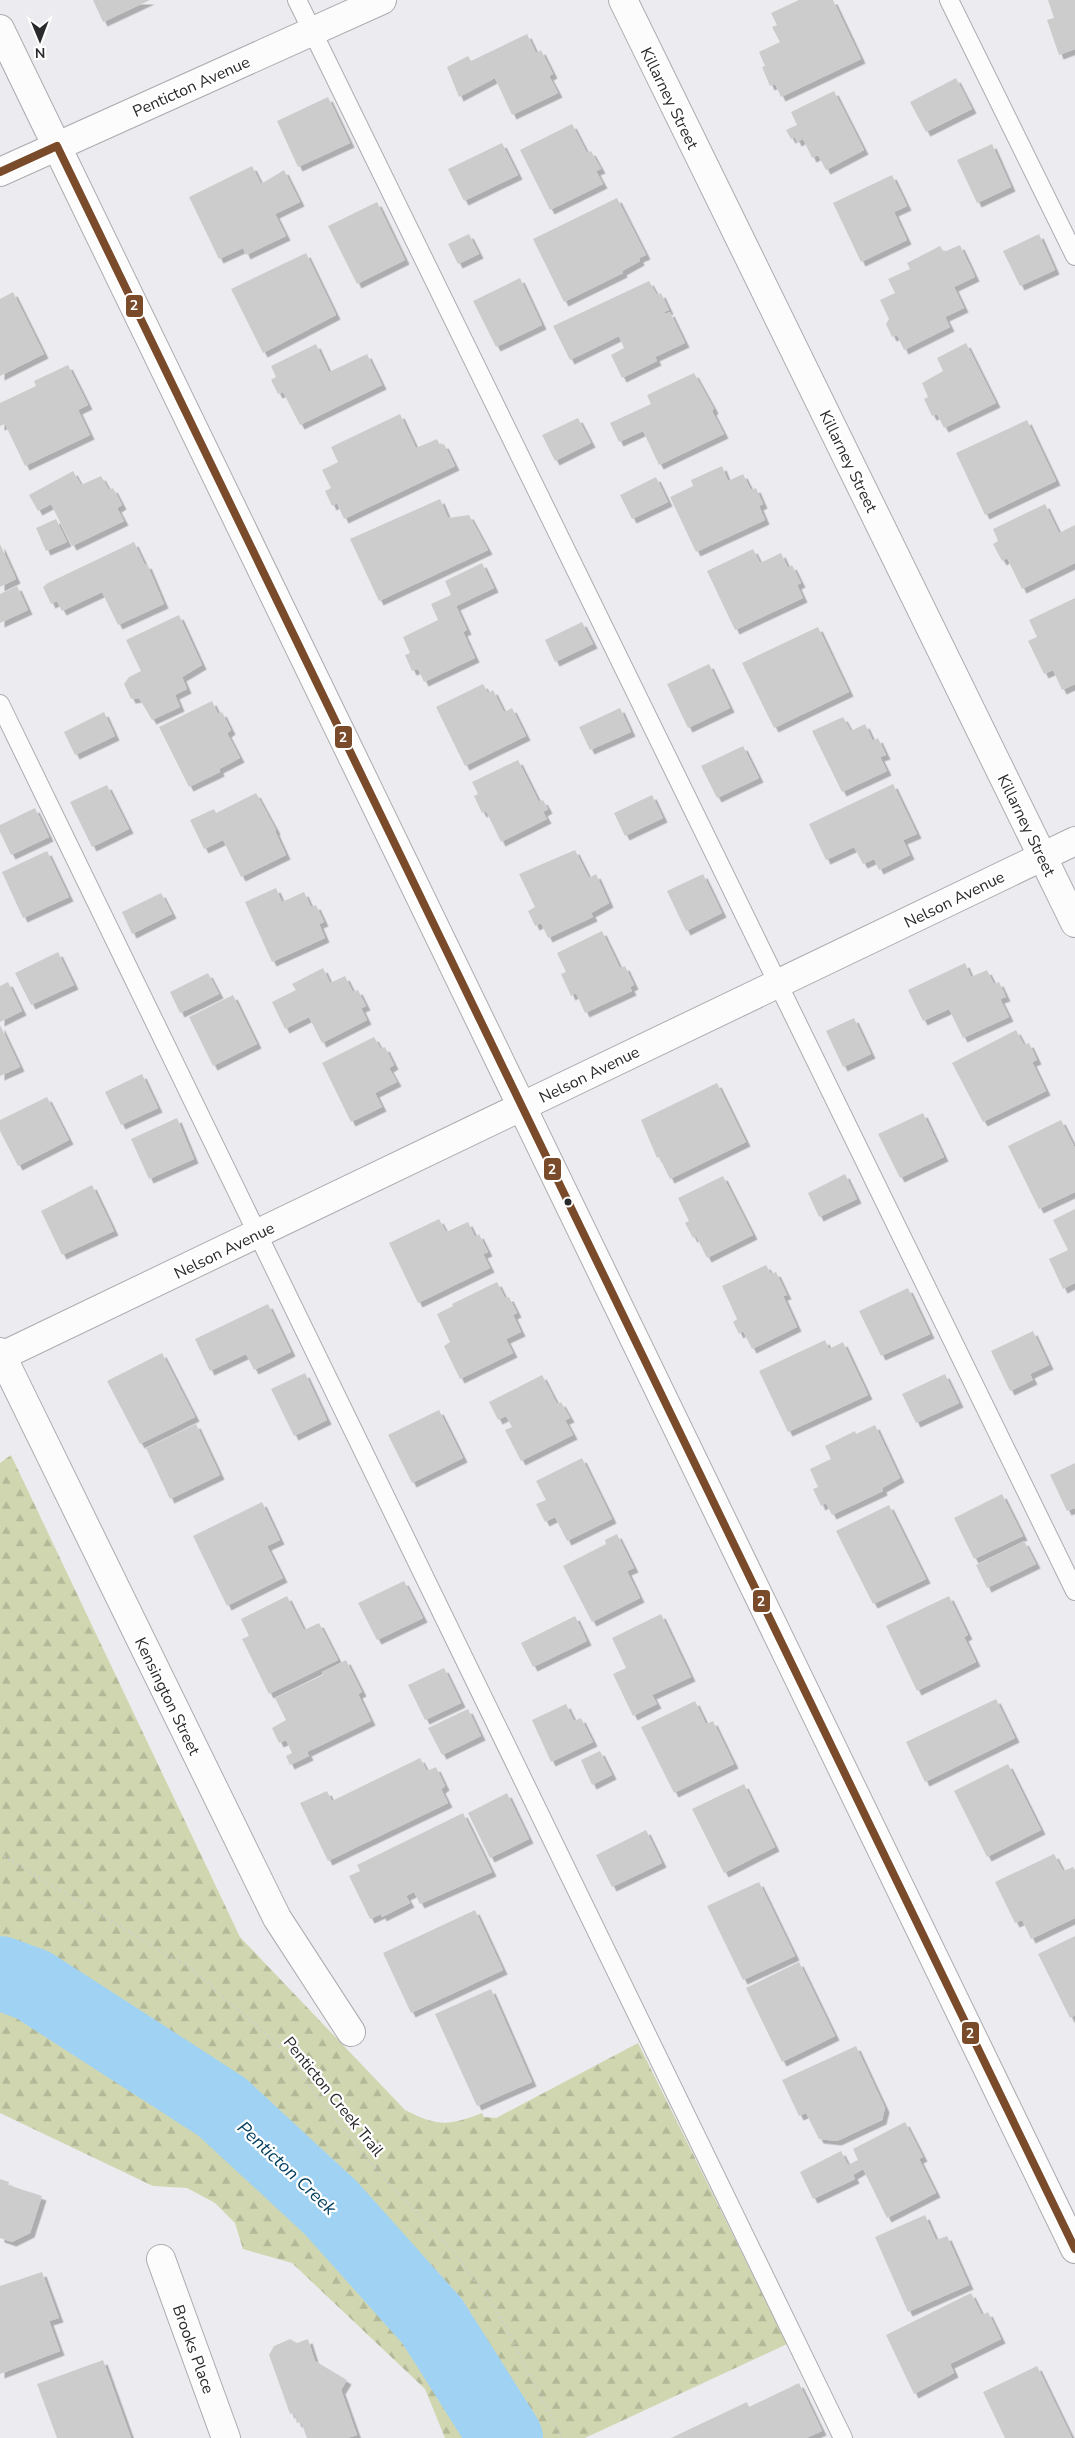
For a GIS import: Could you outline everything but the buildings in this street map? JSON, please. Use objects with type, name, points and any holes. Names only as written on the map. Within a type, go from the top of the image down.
[{"type":"street","name":"Penticton Avenue","points":[[0,172],[382,0]]},
{"type":"street","name":"Killarney Street","points":[[622,0],[1075,923]]},
{"type":"street","points":[[0,29],[1075,2249]]},
{"type":"street","name":"Nelson Avenue","points":[[1,1357],[1075,841]]},
{"type":"street","name":"Kensington Street","points":[[1,1357],[277,1918],[351,2032]]},
{"type":"street","name":"Brooks Place","points":[[161,2259],[226,2438]]},
{"type":"lane","points":[[297,0],[1075,1590]]},
{"type":"lane","points":[[949,0],[1075,256]]},
{"type":"lane","points":[[0,704],[843,2438]]},
{"type":"path","name":"Penticton Creek Trail","points":[[0,1854],[191,1969],[274,2042],[379,2173],[451,2249],[494,2306],[562,2438]]},
{"type":"green space","points":[[11,1455],[240,1937],[405,2110],[435,2122],[452,2122],[482,2113],[484,2117],[496,2118],[638,2043],[787,2344],[585,2438],[445,2438],[425,2389],[292,2263],[243,2249],[235,2223],[215,2203],[187,2188],[153,2186],[0,2113],[0,1463]]},
{"type":"waterway","name":"Penticton Creek","points":[[0,1973],[33,1985],[222,2107],[331,2208],[432,2321],[506,2438]]},
{"type":"transit line","name":"2","points":[[0,172],[57,146],[1075,2249]]}]
